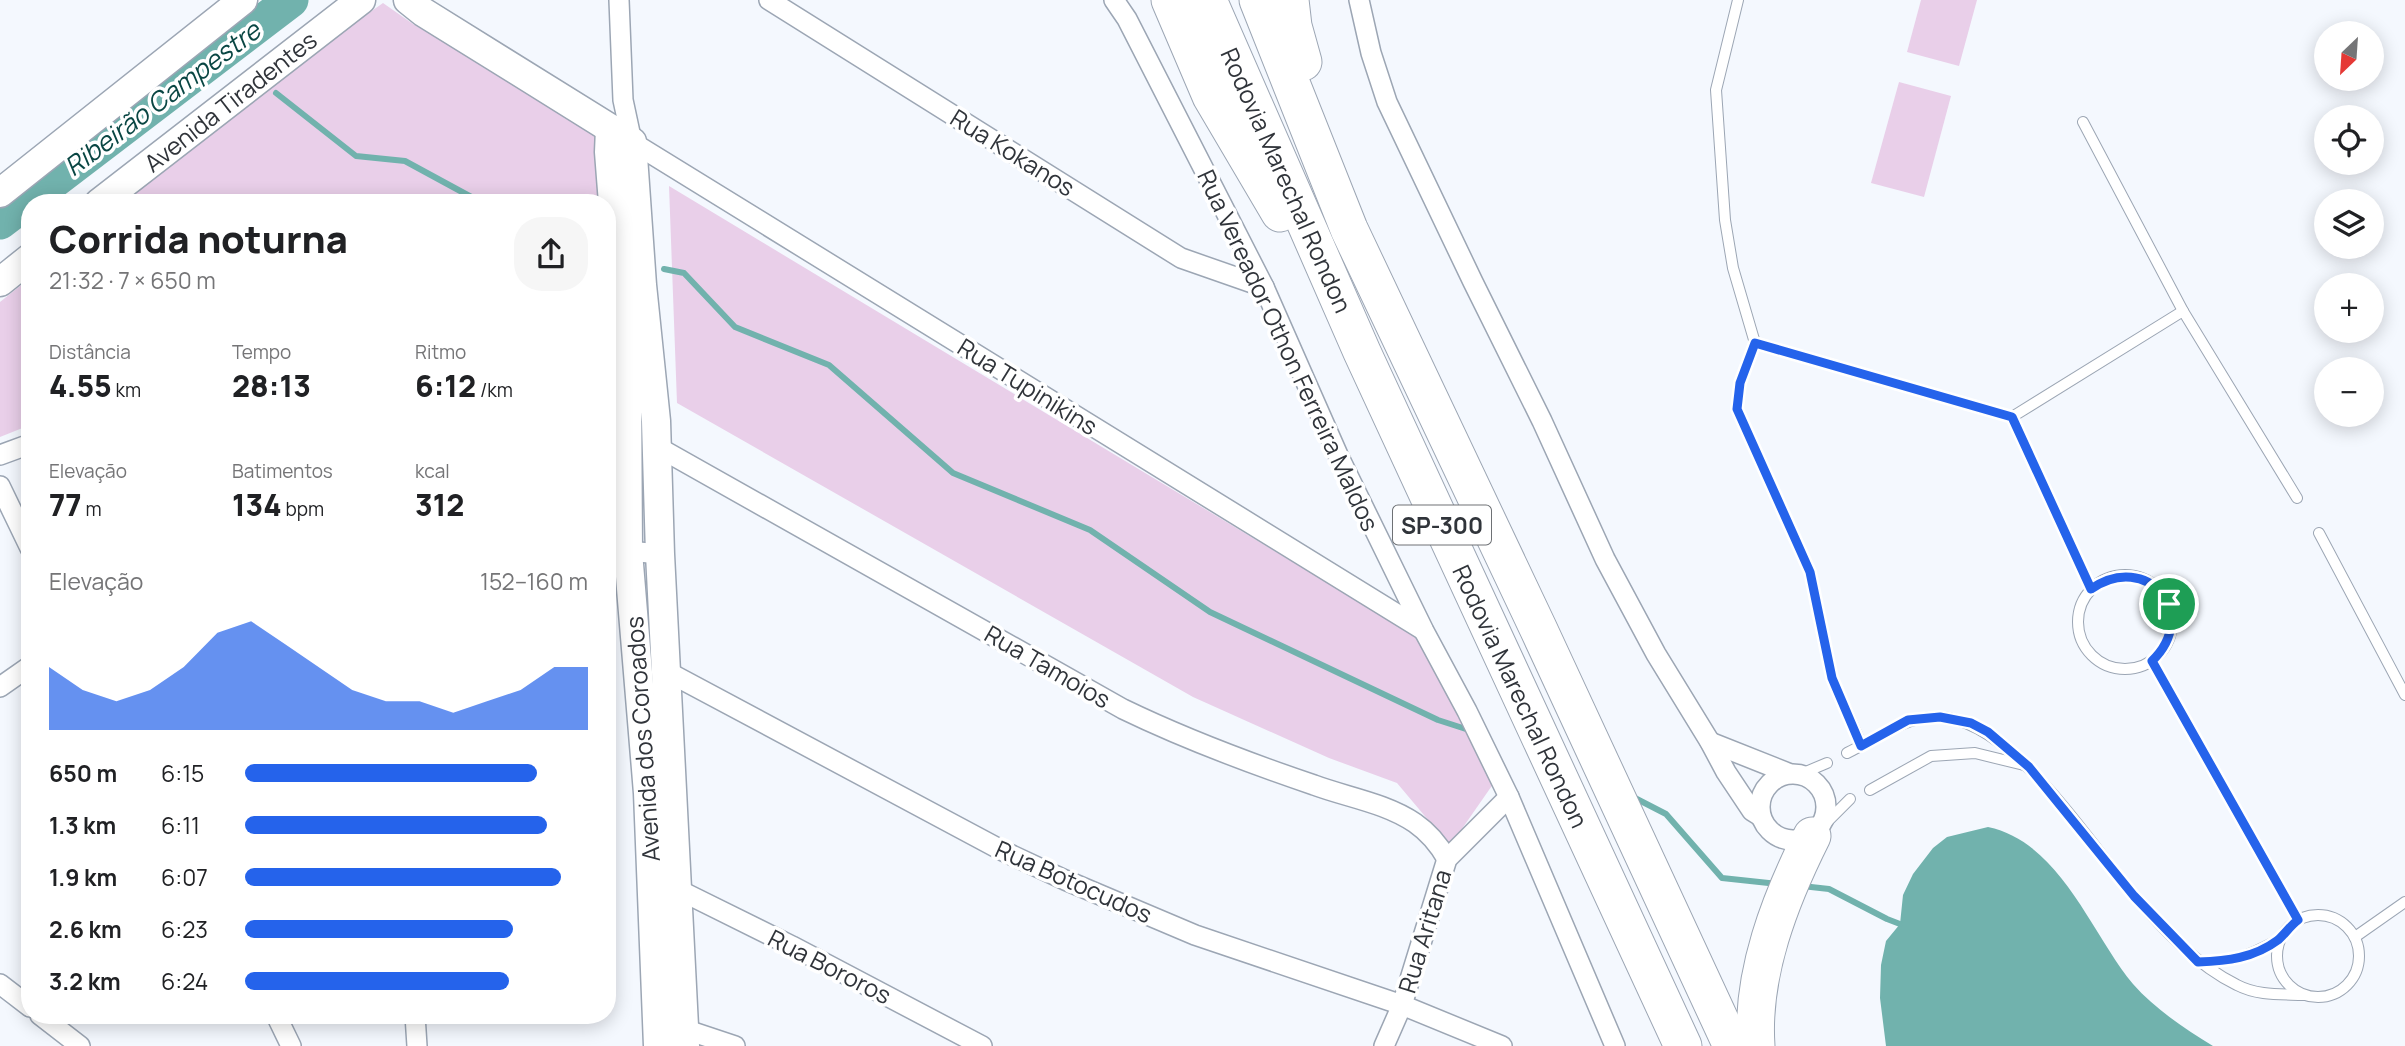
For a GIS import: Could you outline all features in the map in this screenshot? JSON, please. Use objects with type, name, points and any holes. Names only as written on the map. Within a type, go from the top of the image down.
[{"type":"highway","points":[[1170,0],[1211,96],[1362,352]]},
{"type":"highway","name":"Rodovia Marechal Rondon","points":[[1208,0],[1362,352],[1683,1046]]},
{"type":"highway","name":"Rodovia Marechal Rondon","points":[[1258,0],[1349,229],[1732,1046]]},
{"type":"highway","points":[[1290,0],[1293,26],[1349,229]]},
{"type":"highway","points":[[1756,1046],[1755,1027],[1760,985],[1776,920],[1817,831]]},
{"type":"street","points":[[0,193],[243,0]]},
{"type":"street","name":"Avenida Tiradentes","points":[[111,194],[361,0]]},
{"type":"street","points":[[408,0],[621,136]]},
{"type":"street","name":"Avenida dos Coroados","points":[[619,0],[623,100],[621,136],[642,285],[626,344],[627,382],[618,550],[648,793],[671,1037]]},
{"type":"street","name":"Rua Kokanos","points":[[769,0],[1181,258],[1264,287]]},
{"type":"street","name":"Rua Vereador Othon Ferreira Maldos","points":[[1114,0],[1127,19],[1264,287],[1338,455],[1509,797],[1615,1046]]},
{"type":"street","points":[[1359,0],[1371,53],[1387,102],[1542,421],[1605,559],[1656,654],[1752,811],[1760,816],[1774,835],[1786,840],[1800,840],[1817,831],[1827,815],[1827,801],[1813,779],[1710,742]]},
{"type":"street","name":"Rua Tupinikins","points":[[621,136],[1424,631]]},
{"type":"street","points":[[0,282],[21,265]]},
{"type":"street","name":"Avenida dos Coroados","points":[[626,344],[656,446],[677,889],[671,1037]]},
{"type":"street","name":"Rua Tamoios","points":[[656,446],[1123,709],[1231,755],[1413,821],[1428,833],[1447,859]]},
{"type":"street","points":[[0,455],[21,447]]},
{"type":"street","points":[[0,486],[21,529]]},
{"type":"street","points":[[618,550],[660,554]]},
{"type":"street","name":"Rua Botocudos","points":[[666,671],[992,845],[1065,880],[1195,936],[1402,1005],[1502,1046]]},
{"type":"street","points":[[0,687],[21,672]]},
{"type":"street","points":[[1760,816],[1760,799],[1766,787],[1775,778],[1794,774]]},
{"type":"street","name":"Rua Aritana","points":[[1384,1046],[1402,1005],[1447,859],[1509,797]]},
{"type":"street","name":"Rua Bororos","points":[[677,889],[982,1046]]},
{"type":"street","points":[[0,984],[21,1000]]},
{"type":"street","points":[[52,1024],[80,1046]]},
{"type":"street","points":[[280,1024],[291,1046]]},
{"type":"street","points":[[416,1024],[417,1046]]},
{"type":"street","points":[[671,1037],[735,1046]]},
{"type":"lane","points":[[1738,0],[1716,90],[1725,220],[1733,268],[1755,343],[1740,383],[1737,409],[1810,572],[1832,678],[1861,746]]},
{"type":"lane","points":[[2083,122],[2183,311],[2297,498]]},
{"type":"lane","points":[[1755,343],[2012,417],[2183,311]]},
{"type":"lane","points":[[2012,417],[2091,589]]},
{"type":"lane","points":[[2319,533],[2405,695]]},
{"type":"lane","points":[[2118,575],[2134,576],[2148,581],[2160,591],[2169,604],[2172,620],[2170,636],[2163,650],[2152,661],[2137,668],[2121,670],[2105,666],[2092,657],[2083,645],[2078,630],[2080,608],[2091,589],[2118,575]]},
{"type":"lane","points":[[2152,661],[2298,920]]},
{"type":"lane","points":[[1847,753],[1908,720],[1940,717],[1971,723],[1988,732],[2029,767],[2134,896],[2198,962],[2238,986],[2261,993],[2318,997],[2332,995],[2344,988],[2353,977],[2358,964],[2359,950],[2355,937],[2347,926],[2323,915],[2310,915],[2287,928],[2280,939],[2277,965],[2292,988],[2304,995]]},
{"type":"lane","points":[[1870,790],[1931,756],[1975,753],[2029,767]]},
{"type":"lane","points":[[1794,774],[1827,763]]},
{"type":"lane","points":[[1817,831],[1850,799]]},
{"type":"lane","points":[[2355,937],[2405,902]]},
{"type":"lane","points":[[2198,962],[2229,961],[2246,957],[2280,939]]},
{"type":"shaded area","points":[[1921,0],[1977,0],[1959,66],[1907,52]]},
{"type":"shaded area","points":[[383,3],[413,24],[597,131],[601,194],[132,194],[260,90]]},
{"type":"shaded area","points":[[1899,82],[1951,96],[1924,197],[1871,183]]},
{"type":"shaded area","points":[[669,186],[1419,638],[1498,777],[1450,846],[1397,783],[1329,758],[1193,697],[677,403]]},
{"type":"shaded area","points":[[21,285],[21,429],[0,437],[0,302]]},
{"type":"shaded area","points":[[1988,827],[2013,836],[2035,851],[2072,892],[2133,984],[2171,1018],[2213,1046],[1886,1046],[1880,998],[1881,965],[1886,941],[1900,924],[1903,895],[1913,874],[1933,848],[1947,837]]},
{"type":"waterway","name":"Ribeirão Campestre","points":[[37,194],[291,0]]},
{"type":"waterway","points":[[276,93],[356,156],[405,161],[466,194]]},
{"type":"waterway","name":"Ribeirão Campestre","points":[[0,222],[21,206]]},
{"type":"waterway","points":[[664,269],[684,273],[735,327],[829,365],[953,473],[1090,530],[1210,612],[1438,720],[1469,730]]},
{"type":"waterway","points":[[1633,797],[1666,814],[1722,878],[1778,884]]},
{"type":"waterway","points":[[1802,886],[1829,889],[1900,924]]},
{"type":"route","points":[[1755,343],[2012,417],[2091,589],[2118,575],[2134,576],[2148,581],[2160,591],[2169,604],[2172,620],[2170,636],[2163,650],[2152,661],[2298,920],[2287,928],[2280,939],[2246,957],[2229,961],[2198,962],[2134,896],[2029,767],[1988,732],[1971,723],[1940,717],[1908,720],[1861,746],[1832,678],[1810,572],[1737,409],[1740,383],[1755,343]]}]
